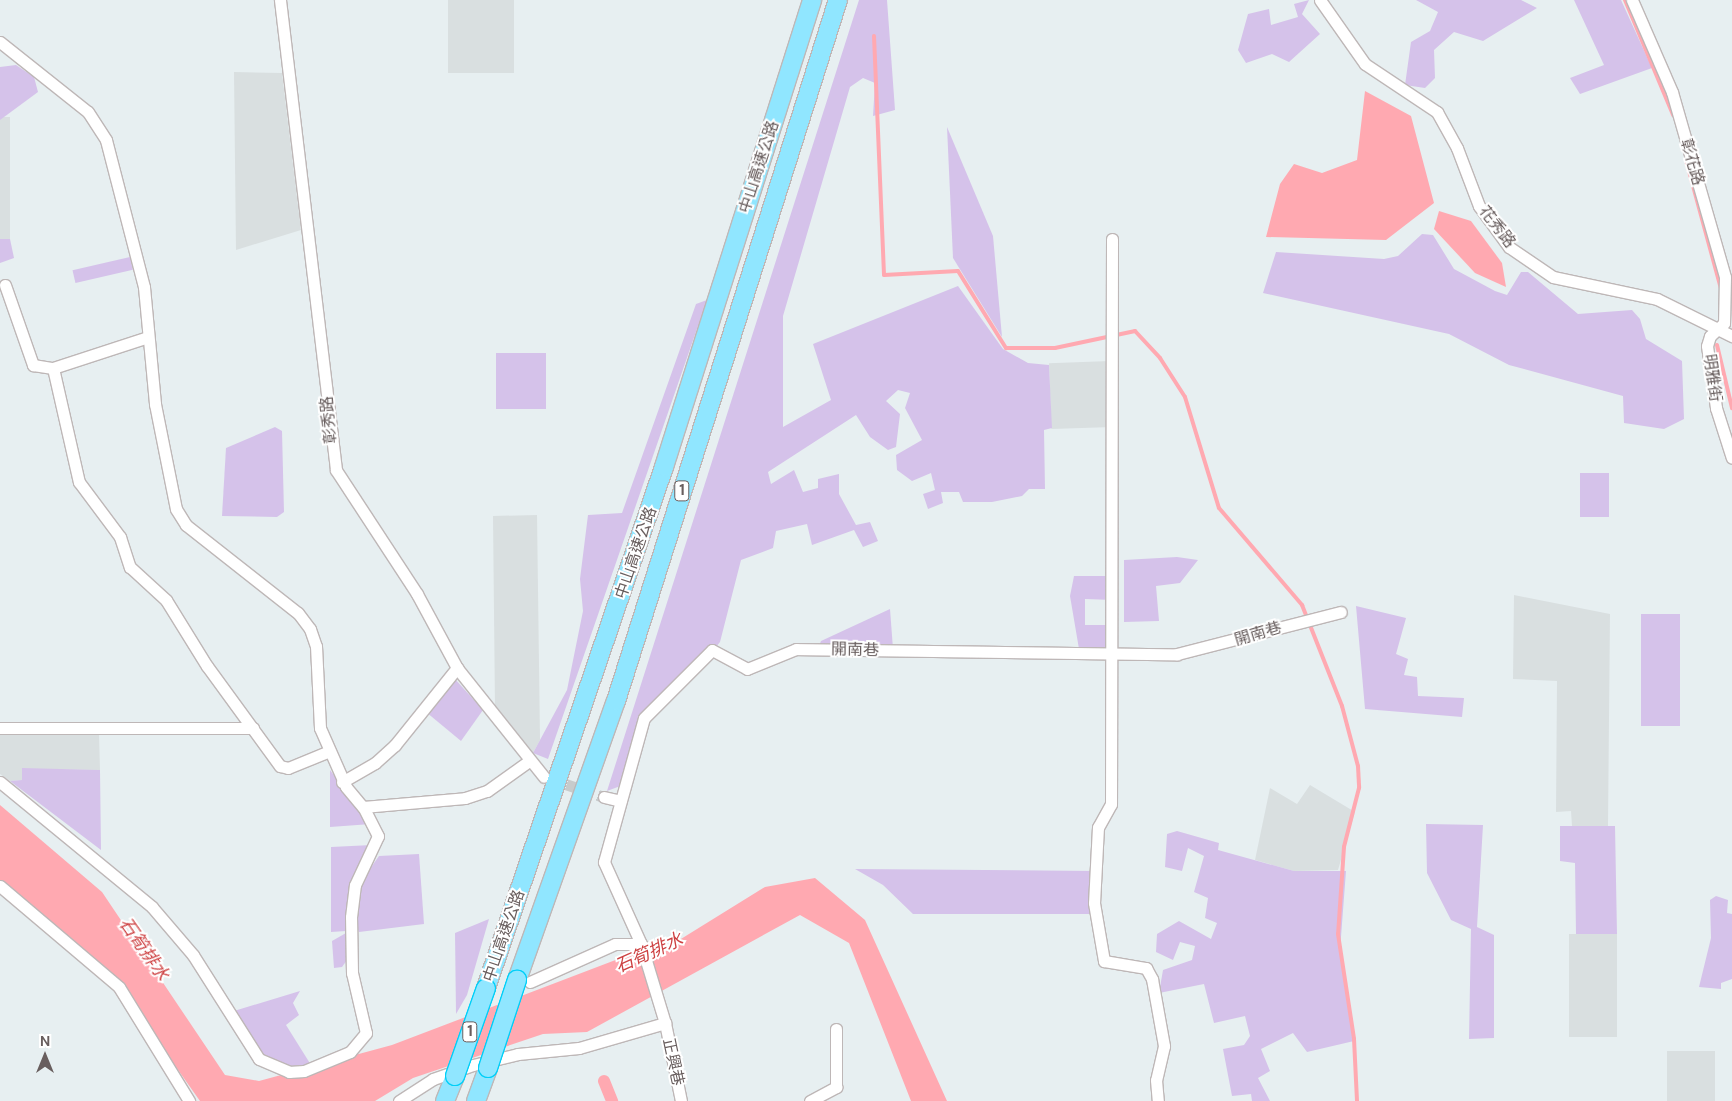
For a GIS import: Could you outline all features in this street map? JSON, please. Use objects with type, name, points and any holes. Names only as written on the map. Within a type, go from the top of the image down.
[{"type":"highway","name":"中山高速公路","points":[[445,1101],[486,988],[661,476],[812,0]]},
{"type":"highway","name":"中山高速公路","points":[[476,1101],[523,981],[616,700],[838,0]]},
{"type":"street","name":"彰秀路","points":[[280,0],[336,470],[417,594],[457,668],[529,761],[544,777]]},
{"type":"street","name":"花秀路","points":[[1320,0],[1365,64],[1437,112],[1457,148],[1479,206],[1509,247],[1553,277],[1657,299],[1732,336]]},
{"type":"street","name":"彰花路","points":[[1632,0],[1672,92],[1719,253],[1726,298],[1724,322],[1718,328]]},
{"type":"street","points":[[0,42],[88,112],[102,132],[144,287],[155,404],[178,514],[298,613],[310,629],[327,752],[342,782],[363,806],[378,836],[357,880],[351,917],[352,973],[366,1033],[350,1052],[304,1071],[289,1072],[259,1059],[192,956],[152,907],[0,782]]},
{"type":"street","points":[[1112,239],[1114,653],[1111,804],[1098,827],[1098,941],[1104,961],[1146,968],[1152,979],[1164,1046],[1156,1080],[1158,1101]]},
{"type":"street","points":[[5,285],[33,365],[53,368],[148,337]]},
{"type":"street","name":"明雅街","points":[[1718,328],[1707,346],[1716,408],[1732,458]]},
{"type":"street","points":[[53,368],[79,482],[120,537],[130,567],[166,600],[253,728],[283,768],[327,752]]},
{"type":"street","name":"開南巷","points":[[641,944],[604,868],[644,718],[712,650],[747,669],[796,649],[1177,654],[1299,621],[1341,612]]},
{"type":"street","points":[[342,782],[375,763],[395,745],[457,668]]},
{"type":"street","points":[[0,728],[253,728]]},
{"type":"street","points":[[363,806],[476,796],[529,761]]},
{"type":"street","points":[[604,797],[621,801]]},
{"type":"street","points":[[0,886],[119,987],[189,1101]]},
{"type":"street","points":[[523,981],[615,944],[641,944]]},
{"type":"street","name":"正興巷","points":[[641,944],[665,1023],[680,1101]]},
{"type":"street","points":[[399,1101],[433,1079],[473,1064],[518,1054],[579,1048],[665,1023]]},
{"type":"street","points":[[810,1101],[836,1087],[836,1029]]},
{"type":"shaded area","points":[[448,0],[514,0],[514,73],[448,73]]},
{"type":"shaded area","points":[[859,0],[887,0],[895,110],[873,116],[875,83],[863,78],[850,87],[783,316],[783,427],[831,400],[813,344],[958,286],[1003,349],[1028,363],[1049,365],[1052,428],[1044,430],[1045,489],[1029,489],[1022,496],[992,502],[963,502],[959,492],[941,492],[943,503],[928,509],[923,494],[935,490],[931,473],[912,481],[897,470],[896,455],[922,440],[905,408],[910,393],[898,390],[886,401],[900,414],[896,447],[888,450],[870,437],[856,415],[768,472],[771,484],[794,470],[803,492],[818,488],[818,479],[839,474],[839,494],[856,525],[870,522],[878,541],[863,547],[854,530],[812,545],[807,524],[776,531],[773,548],[741,560],[720,642],[695,673],[643,720],[623,785],[607,791]]},
{"type":"shaded area","points":[[1309,0],[1302,14],[1320,34],[1289,62],[1272,54],[1246,63],[1238,50],[1248,14],[1269,9],[1271,25],[1298,17],[1294,4]]},
{"type":"shaded area","points":[[1416,0],[1521,0],[1537,8],[1483,41],[1454,32],[1434,50],[1435,78],[1425,88],[1405,85],[1411,42],[1430,31],[1438,12]]},
{"type":"shaded area","points":[[1574,0],[1621,0],[1652,68],[1580,94],[1570,78],[1604,65]]},
{"type":"shaded area","points":[[16,65],[34,77],[38,92],[0,120],[0,67]]},
{"type":"shaded area","points":[[234,72],[282,73],[301,230],[236,250]]},
{"type":"shaded area","points":[[0,117],[10,117],[10,239],[0,239]]},
{"type":"shaded area","points":[[947,127],[993,236],[1002,337],[953,258]]},
{"type":"shaded area","points":[[1422,234],[1433,235],[1454,269],[1495,291],[1507,295],[1521,272],[1528,272],[1578,314],[1632,310],[1640,319],[1646,339],[1682,361],[1684,419],[1664,429],[1624,423],[1623,396],[1509,365],[1449,334],[1263,293],[1276,252],[1384,259],[1398,256]]},
{"type":"shaded area","points":[[0,239],[10,239],[14,258],[0,263]]},
{"type":"shaded area","points":[[130,257],[133,270],[75,283],[73,270]]},
{"type":"shaded area","points":[[707,300],[548,759],[533,753],[567,690],[583,611],[580,579],[588,515],[622,513],[696,304]]},
{"type":"shaded area","points":[[496,353],[546,353],[546,409],[496,409]]},
{"type":"shaded area","points":[[1110,361],[1112,427],[1051,429],[1049,363]]},
{"type":"shaded area","points":[[275,427],[282,431],[284,512],[277,517],[222,516],[226,448]]},
{"type":"shaded area","points":[[1580,473],[1609,473],[1609,517],[1580,517]]},
{"type":"shaded area","points":[[537,515],[540,740],[533,753],[495,707],[493,516]]},
{"type":"shaded area","points":[[1177,557],[1198,560],[1180,583],[1156,586],[1159,621],[1124,622],[1124,560]]},
{"type":"shaded area","points":[[1074,576],[1114,576],[1113,600],[1085,599],[1085,625],[1105,625],[1106,609],[1108,648],[1079,649],[1070,596]]},
{"type":"shaded area","points":[[1514,595],[1610,614],[1608,826],[1572,826],[1571,811],[1556,812],[1557,681],[1513,679]]},
{"type":"shaded area","points":[[1356,606],[1406,618],[1396,654],[1408,659],[1404,675],[1417,677],[1418,696],[1464,698],[1462,717],[1365,709]]},
{"type":"shaded area","points":[[890,609],[893,649],[819,646],[821,641]]},
{"type":"shaded area","points":[[1641,614],[1680,614],[1680,726],[1641,726]]},
{"type":"shaded area","points":[[454,678],[483,710],[461,741],[426,712]]},
{"type":"shaded area","points":[[0,733],[99,733],[100,770],[22,769],[22,780],[10,781],[0,774]]},
{"type":"shaded area","points":[[22,768],[100,770],[101,850],[10,781],[22,780]]},
{"type":"shaded area","points":[[330,770],[371,824],[330,827]]},
{"type":"shaded area","points":[[1310,785],[1355,812],[1338,870],[1294,871],[1255,860],[1270,788],[1297,804]]},
{"type":"shaded area","points":[[1426,824],[1483,825],[1477,927],[1494,935],[1494,1038],[1469,1039],[1471,929],[1451,920],[1427,873]]},
{"type":"shaded area","points":[[1560,826],[1615,826],[1617,934],[1576,934],[1575,863],[1560,861]]},
{"type":"shaded area","points":[[1177,831],[1219,843],[1218,850],[1294,871],[1346,871],[1340,950],[1354,1041],[1307,1052],[1293,1033],[1261,1049],[1270,1071],[1258,1078],[1270,1101],[1252,1101],[1251,1094],[1232,1096],[1223,1049],[1244,1045],[1250,1036],[1245,1016],[1214,1023],[1204,984],[1159,993],[1163,970],[1192,960],[1195,946],[1180,942],[1173,960],[1156,952],[1157,934],[1179,921],[1211,939],[1217,923],[1205,918],[1208,898],[1194,892],[1204,856],[1188,848],[1182,871],[1165,867],[1167,834]]},
{"type":"shaded area","points":[[372,845],[350,883],[346,931],[331,932],[331,847]]},
{"type":"shaded area","points":[[419,854],[424,924],[359,932],[355,922],[360,883],[379,856]]},
{"type":"shaded area","points":[[855,869],[1095,871],[1093,914],[913,914],[883,885]]},
{"type":"shaded area","points":[[1716,896],[1728,900],[1727,913],[1732,914],[1732,979],[1721,983],[1721,989],[1699,987],[1711,938],[1710,900]]},
{"type":"shaded area","points":[[489,919],[467,995],[456,1014],[455,933]]},
{"type":"shaded area","points":[[346,933],[350,956],[342,967],[334,968],[332,941]]},
{"type":"shaded area","points":[[1569,934],[1617,934],[1617,1037],[1569,1037]]},
{"type":"shaded area","points":[[300,991],[293,1003],[299,1015],[286,1025],[311,1065],[286,1067],[263,1057],[234,1011]]},
{"type":"shaded area","points":[[1667,1051],[1715,1051],[1715,1101],[1667,1101]]},
{"type":"water","points":[[1365,91],[1411,116],[1434,203],[1386,240],[1266,237],[1280,184],[1294,164],[1322,173],[1357,160]]},
{"type":"water","points":[[1439,211],[1471,221],[1502,263],[1506,287],[1475,273],[1434,229]]},
{"type":"water","name":"石筍排水","points":[[0,805],[102,892],[225,1075],[259,1081],[392,1045],[626,956],[668,947],[765,887],[815,878],[865,920],[947,1101],[911,1101],[849,943],[800,915],[587,1032],[543,1034],[413,1078],[375,1101],[200,1101],[113,978],[0,884]]},
{"type":"waterway","points":[[1625,0],[1673,115]]},
{"type":"waterway","points":[[874,36],[884,275],[958,271],[1006,348],[1055,348],[1135,331],[1160,358],[1185,397],[1219,508],[1302,605],[1342,706],[1358,766],[1359,788],[1344,847],[1338,934],[1354,1039],[1357,1101]]},
{"type":"waterway","points":[[1686,160],[1721,289]]},
{"type":"waterway","points":[[1717,345],[1732,408]]},
{"type":"waterway","points":[[604,1081],[612,1101]]},
{"type":"tunnel","points":[[551,779],[604,797]]}]
